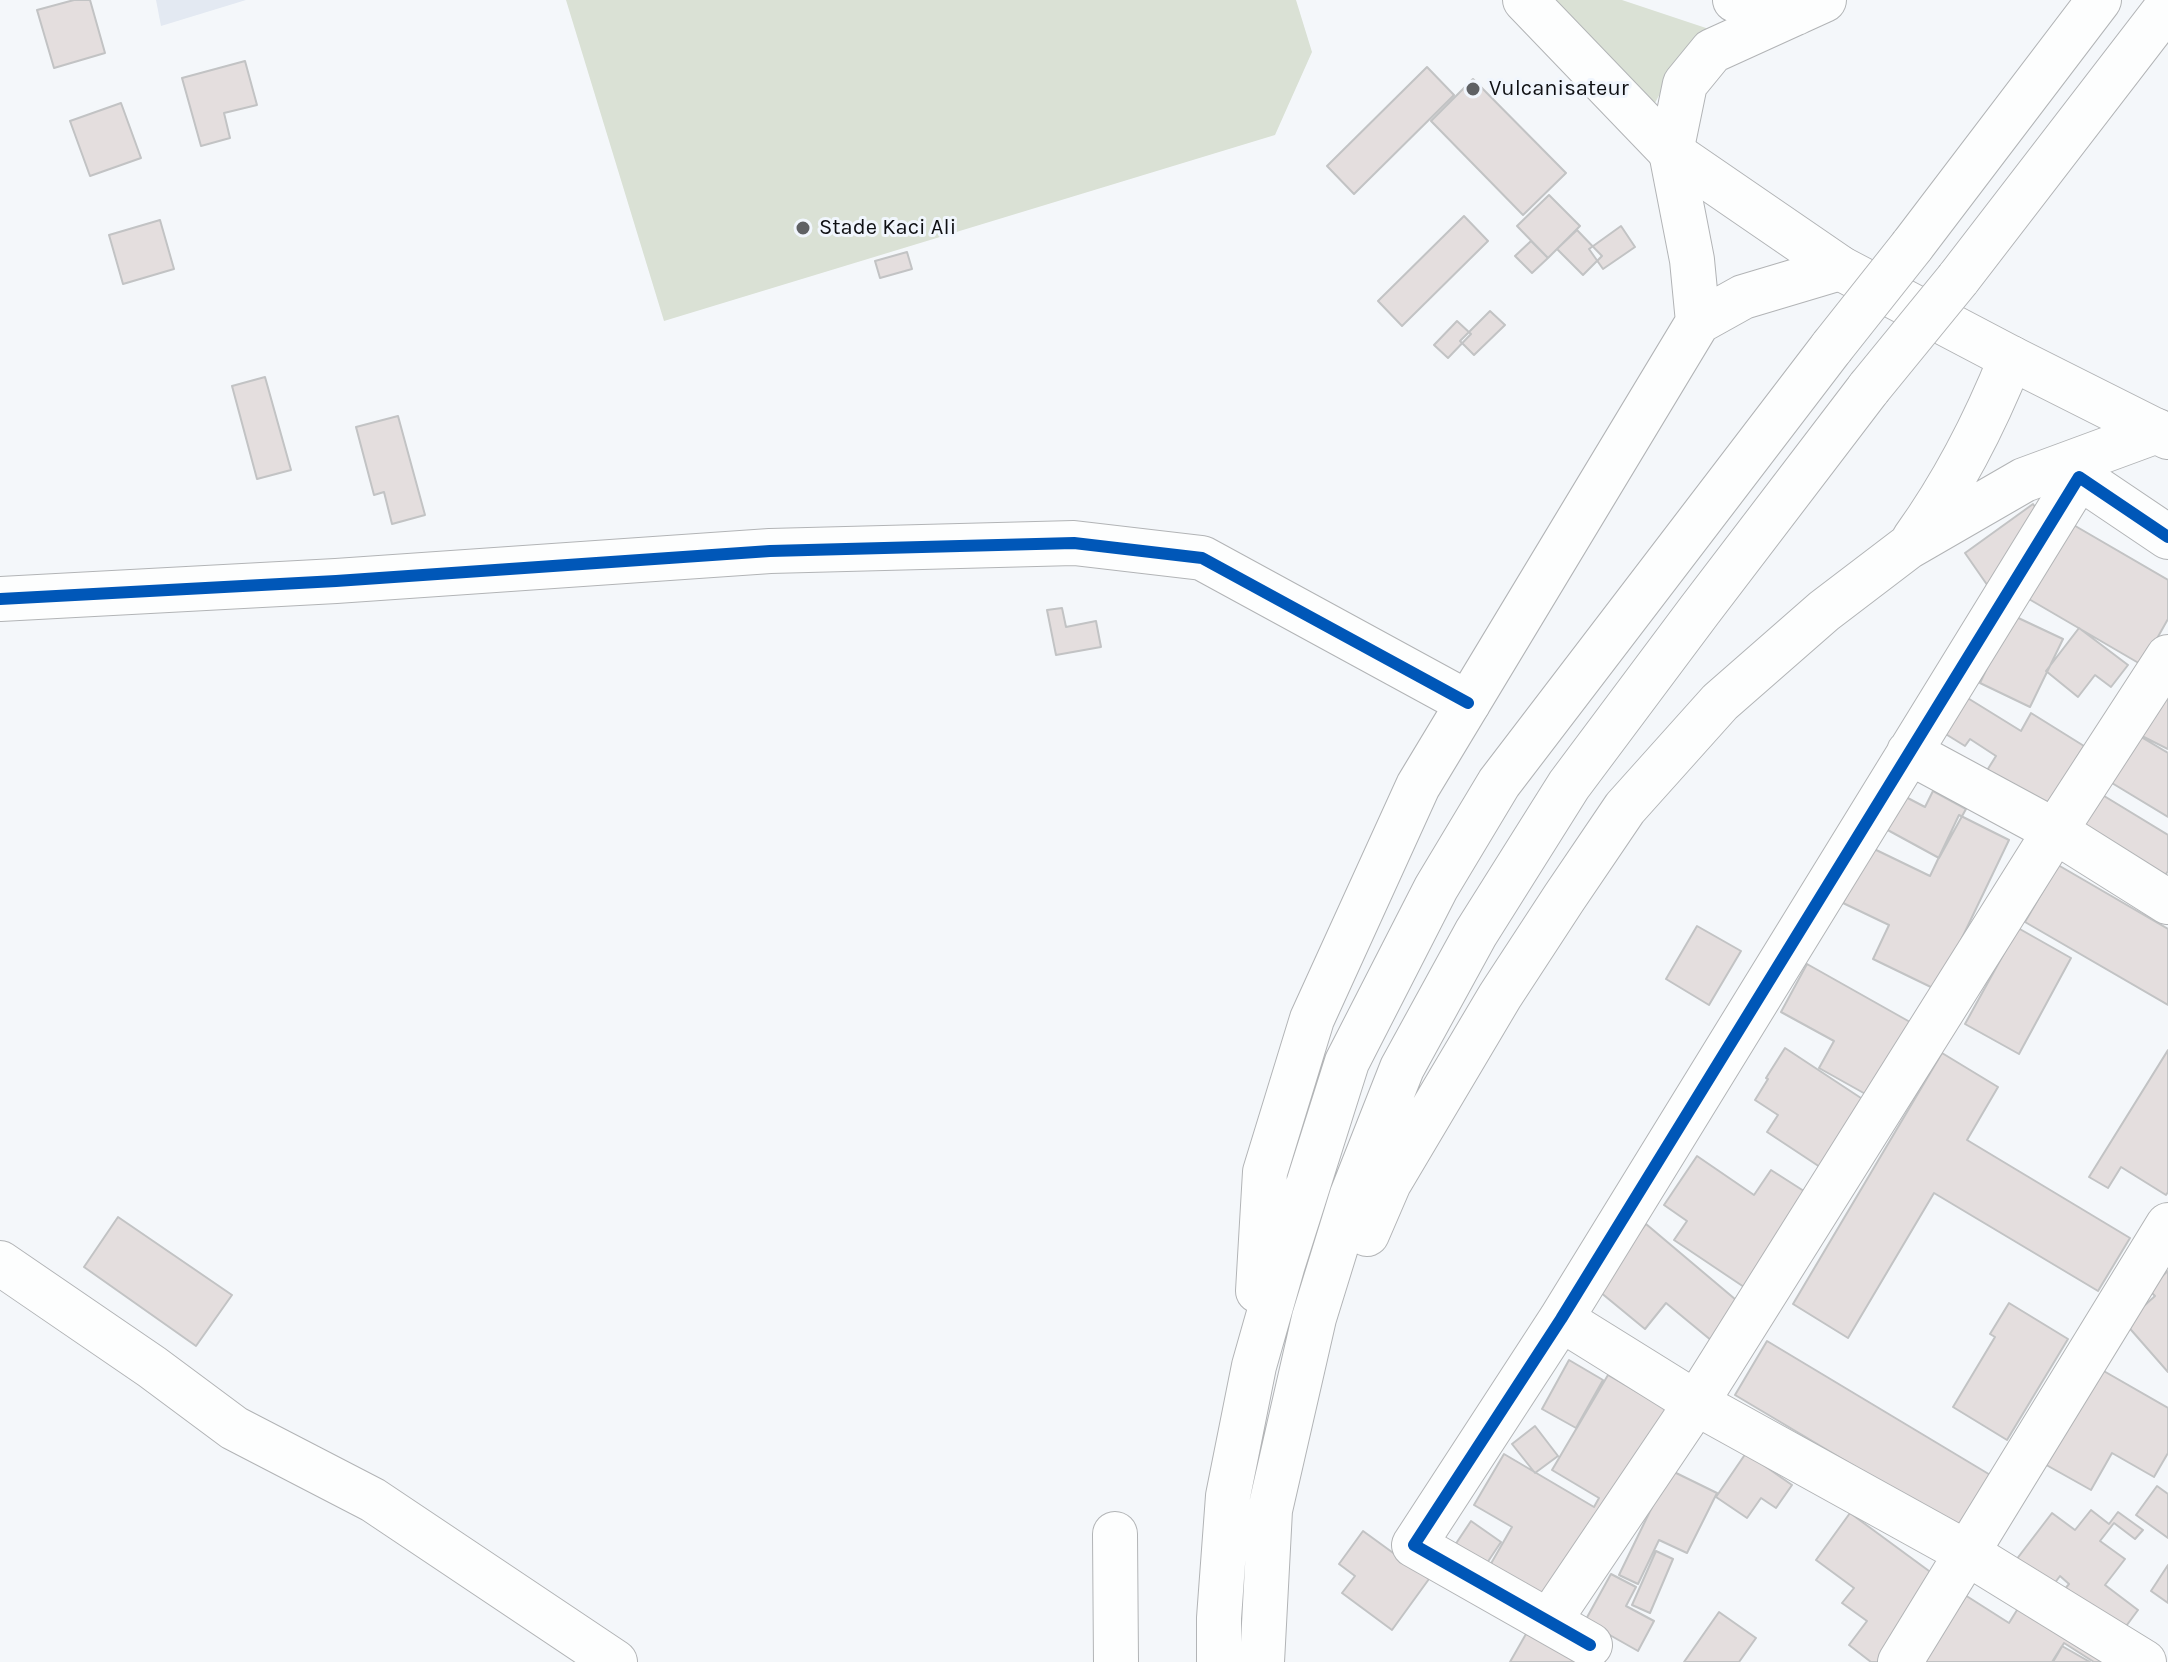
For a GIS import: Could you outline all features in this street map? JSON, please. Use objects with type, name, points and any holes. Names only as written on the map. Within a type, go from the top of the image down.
[{"type":"main road","points":[[1525,0],[1671,152],[1840,268],[2162,434]]},
{"type":"main road","points":[[1735,0],[1810,7]]},
{"type":"main road","points":[[1219,1662],[1228,1496],[1254,1366],[1347,1062],[1436,888],[1499,783],[2099,0]]},
{"type":"main road","points":[[1262,1662],[1270,1510],[1314,1318],[1352,1195],[1402,1068],[1476,933],[1569,785],[1869,388],[1958,279],[2168,6]]},
{"type":"main road","points":[[1698,322],[1692,260],[1671,152],[1685,84],[1712,51],[1810,7]]},
{"type":"main road","points":[[1254,1366],[1265,1172],[1312,1019],[1418,786],[1698,322],[1743,297],[1840,268]]},
{"type":"main road","points":[[1908,547],[1967,457],[2011,358]]},
{"type":"main road","points":[[1291,1417],[1389,1183],[1500,996],[1625,808],[1720,702],[1824,611],[1908,547],[2024,480],[2162,434]]},
{"type":"main road","points":[[1590,1645],[1414,1545],[1561,1319],[2079,477],[2168,537]]},
{"type":"main road","points":[[0,599],[336,581],[770,551],[1074,543],[1202,558],[1468,703]]},
{"type":"main road","points":[[1549,1621],[1696,1403],[2055,831],[2168,657]]},
{"type":"main road","points":[[1909,752],[2055,831],[2168,902]]},
{"type":"main road","points":[[1900,1662],[2168,1225]]},
{"type":"main road","points":[[0,1263],[152,1367],[234,1428],[373,1500],[615,1662]]},
{"type":"main road","points":[[1561,1319],[1696,1403],[1967,1553],[2144,1662]]},
{"type":"main road","points":[[1115,1534],[1116,1662]]},
{"type":"shaded area","points":[[156,0],[246,0],[161,26]]},
{"type":"shaded area","name":"Stade Kaci Ali","points":[[566,0],[1296,0],[1312,52],[1275,135],[664,321]]},
{"type":"shaded area","points":[[1550,0],[1622,0],[1712,30],[1677,61],[1655,103]]},
{"type":"building","points":[[74,0],[90,0],[105,53],[54,68],[37,10]]},
{"type":"building","points":[[245,61],[257,105],[224,113],[230,138],[201,146],[182,78]]},
{"type":"building","points":[[1427,67],[1454,95],[1354,194],[1327,166]]},
{"type":"building","points":[[1473,79],[1566,173],[1523,215],[1431,121]]},
{"type":"building","points":[[121,103],[141,158],[90,176],[70,121]]},
{"type":"building","points":[[1549,195],[1580,226],[1548,258],[1517,226]]},
{"type":"building","points":[[1464,216],[1488,241],[1402,326],[1378,301]]},
{"type":"building","points":[[160,220],[174,269],[123,284],[109,235]]},
{"type":"building","points":[[1621,226],[1635,247],[1603,269],[1589,249]]},
{"type":"building","points":[[1577,230],[1602,256],[1583,275],[1557,249]]},
{"type":"building","points":[[1531,241],[1548,258],[1532,273],[1515,256]]},
{"type":"building","points":[[907,252],[912,269],[880,278],[875,261]]},
{"type":"building","points":[[1490,311],[1505,325],[1474,355],[1460,341]]},
{"type":"building","points":[[1457,321],[1471,334],[1448,358],[1434,345]]},
{"type":"building","points":[[265,377],[291,470],[257,479],[232,386]]},
{"type":"building","points":[[398,416],[425,515],[392,524],[384,492],[374,495],[356,427]]},
{"type":"building","points":[[2033,504],[2059,540],[1990,589],[1965,553]]},
{"type":"building","points":[[2065,520],[2168,580],[2168,619],[2142,665],[2022,595]]},
{"type":"building","points":[[1062,608],[1066,627],[1096,621],[1101,647],[1056,655],[1047,610]]},
{"type":"building","points":[[2012,615],[2063,639],[2030,707],[1980,683]]},
{"type":"building","points":[[2079,628],[2128,665],[2111,687],[2095,675],[2078,697],[2046,671]]},
{"type":"building","points":[[2168,675],[2168,749],[2138,734]]},
{"type":"building","points":[[1966,697],[2021,731],[2031,713],[2084,746],[2045,809],[1986,772],[1996,756],[1970,739],[1965,746],[1944,733]]},
{"type":"building","points":[[2131,731],[2168,753],[2168,817],[2102,777]]},
{"type":"building","points":[[2091,788],[2168,835],[2168,871],[2162,880],[2069,823]]},
{"type":"building","points":[[1933,791],[1966,809],[1939,858],[1884,828],[1902,795],[1925,807]]},
{"type":"building","points":[[1959,815],[2009,840],[1937,990],[1873,959],[1889,925],[1843,903],[1870,847],[1930,876]]},
{"type":"building","points":[[2058,865],[2168,929],[2168,1005],[2025,922]]},
{"type":"building","points":[[1697,926],[1741,951],[1709,1005],[1666,979]]},
{"type":"building","points":[[2018,928],[2071,958],[2019,1054],[1965,1024]]},
{"type":"building","points":[[1807,964],[1910,1022],[1869,1096],[1819,1068],[1834,1041],[1781,1012]]},
{"type":"building","points":[[1785,1048],[1867,1102],[1823,1169],[1767,1132],[1778,1115],[1755,1100]]},
{"type":"building","points":[[2168,1050],[2168,1192],[2166,1195],[2121,1167],[2108,1188],[2089,1177]]},
{"type":"building","points":[[1942,1053],[1998,1087],[1967,1140],[2130,1238],[2098,1291],[1934,1193],[1848,1338],[1793,1304]]},
{"type":"building","points":[[1697,1156],[1754,1195],[1771,1170],[1807,1193],[1744,1287],[1674,1240],[1687,1221],[1664,1205]]},
{"type":"building","points":[[118,1217],[232,1295],[196,1346],[84,1267]]},
{"type":"building","points":[[1646,1224],[1742,1305],[1712,1341],[1666,1303],[1645,1329],[1594,1287]]},
{"type":"building","points":[[2168,1271],[2168,1372],[2125,1323],[2155,1296],[2148,1289]]},
{"type":"building","points":[[2009,1303],[2068,1339],[2007,1440],[1953,1407],[1995,1337],[1990,1334]]},
{"type":"building","points":[[1767,1341],[1992,1476],[1960,1529],[1735,1395]]},
{"type":"building","points":[[1569,1360],[1603,1380],[1576,1428],[1542,1409]]},
{"type":"building","points":[[2095,1366],[2168,1408],[2168,1453],[2154,1477],[2112,1453],[2091,1490],[2041,1462]]},
{"type":"building","points":[[1608,1375],[1670,1411],[1555,1606],[1489,1567],[1512,1527],[1474,1505],[1504,1454],[1594,1507],[1599,1498],[1552,1470]]},
{"type":"building","points":[[1535,1426],[1558,1456],[1535,1473],[1512,1444]]},
{"type":"building","points":[[1746,1453],[1792,1485],[1776,1508],[1761,1498],[1747,1518],[1716,1497]]},
{"type":"building","points":[[1670,1470],[1717,1493],[1687,1553],[1659,1540],[1638,1584],[1619,1575]]},
{"type":"building","points":[[2157,1486],[2168,1494],[2168,1538],[2136,1515]]},
{"type":"building","points":[[2091,1510],[2109,1524],[2118,1512],[2143,1530],[2135,1539],[2114,1523],[2100,1541],[2125,1559],[2105,1585],[2138,1610],[2121,1633],[2064,1590],[2069,1584],[2060,1576],[2051,1588],[2016,1560],[2052,1513],[2075,1530]]},
{"type":"building","points":[[1850,1513],[1944,1582],[1886,1662],[1871,1662],[1849,1645],[1867,1621],[1842,1603],[1854,1588],[1816,1560]]},
{"type":"building","points":[[1471,1521],[1501,1542],[1485,1566],[1455,1545]]},
{"type":"building","points":[[1363,1531],[1429,1579],[1392,1630],[1342,1593],[1355,1576],[1339,1564]]},
{"type":"building","points":[[1656,1551],[1673,1559],[1650,1613],[1632,1605]]},
{"type":"building","points":[[2168,1565],[2168,1603],[2151,1591]]},
{"type":"building","points":[[1611,1574],[1636,1587],[1626,1606],[1654,1621],[1638,1651],[1585,1621]]},
{"type":"building","points":[[1965,1595],[2009,1623],[2022,1602],[2117,1662],[2094,1662],[2064,1643],[2053,1662],[1923,1662]]},
{"type":"building","points":[[1719,1612],[1756,1638],[1739,1662],[1684,1662]]},
{"type":"building","points":[[1530,1627],[1590,1662],[1510,1662]]},
{"type":"building","points":[[2062,1646],[2090,1662],[2052,1662]]},
{"type":"cycle path","points":[[1590,1645],[1414,1545],[1561,1319],[2079,477],[2168,537]]},
{"type":"cycle path","points":[[0,599],[336,581],[770,551],[1074,543],[1202,558],[1468,703]]},
{"type":"place","name":"Vulcanisateur","points":[[1473,89]]},
{"type":"place","name":"Stade Kaci Ali","points":[[803,228]]}]
